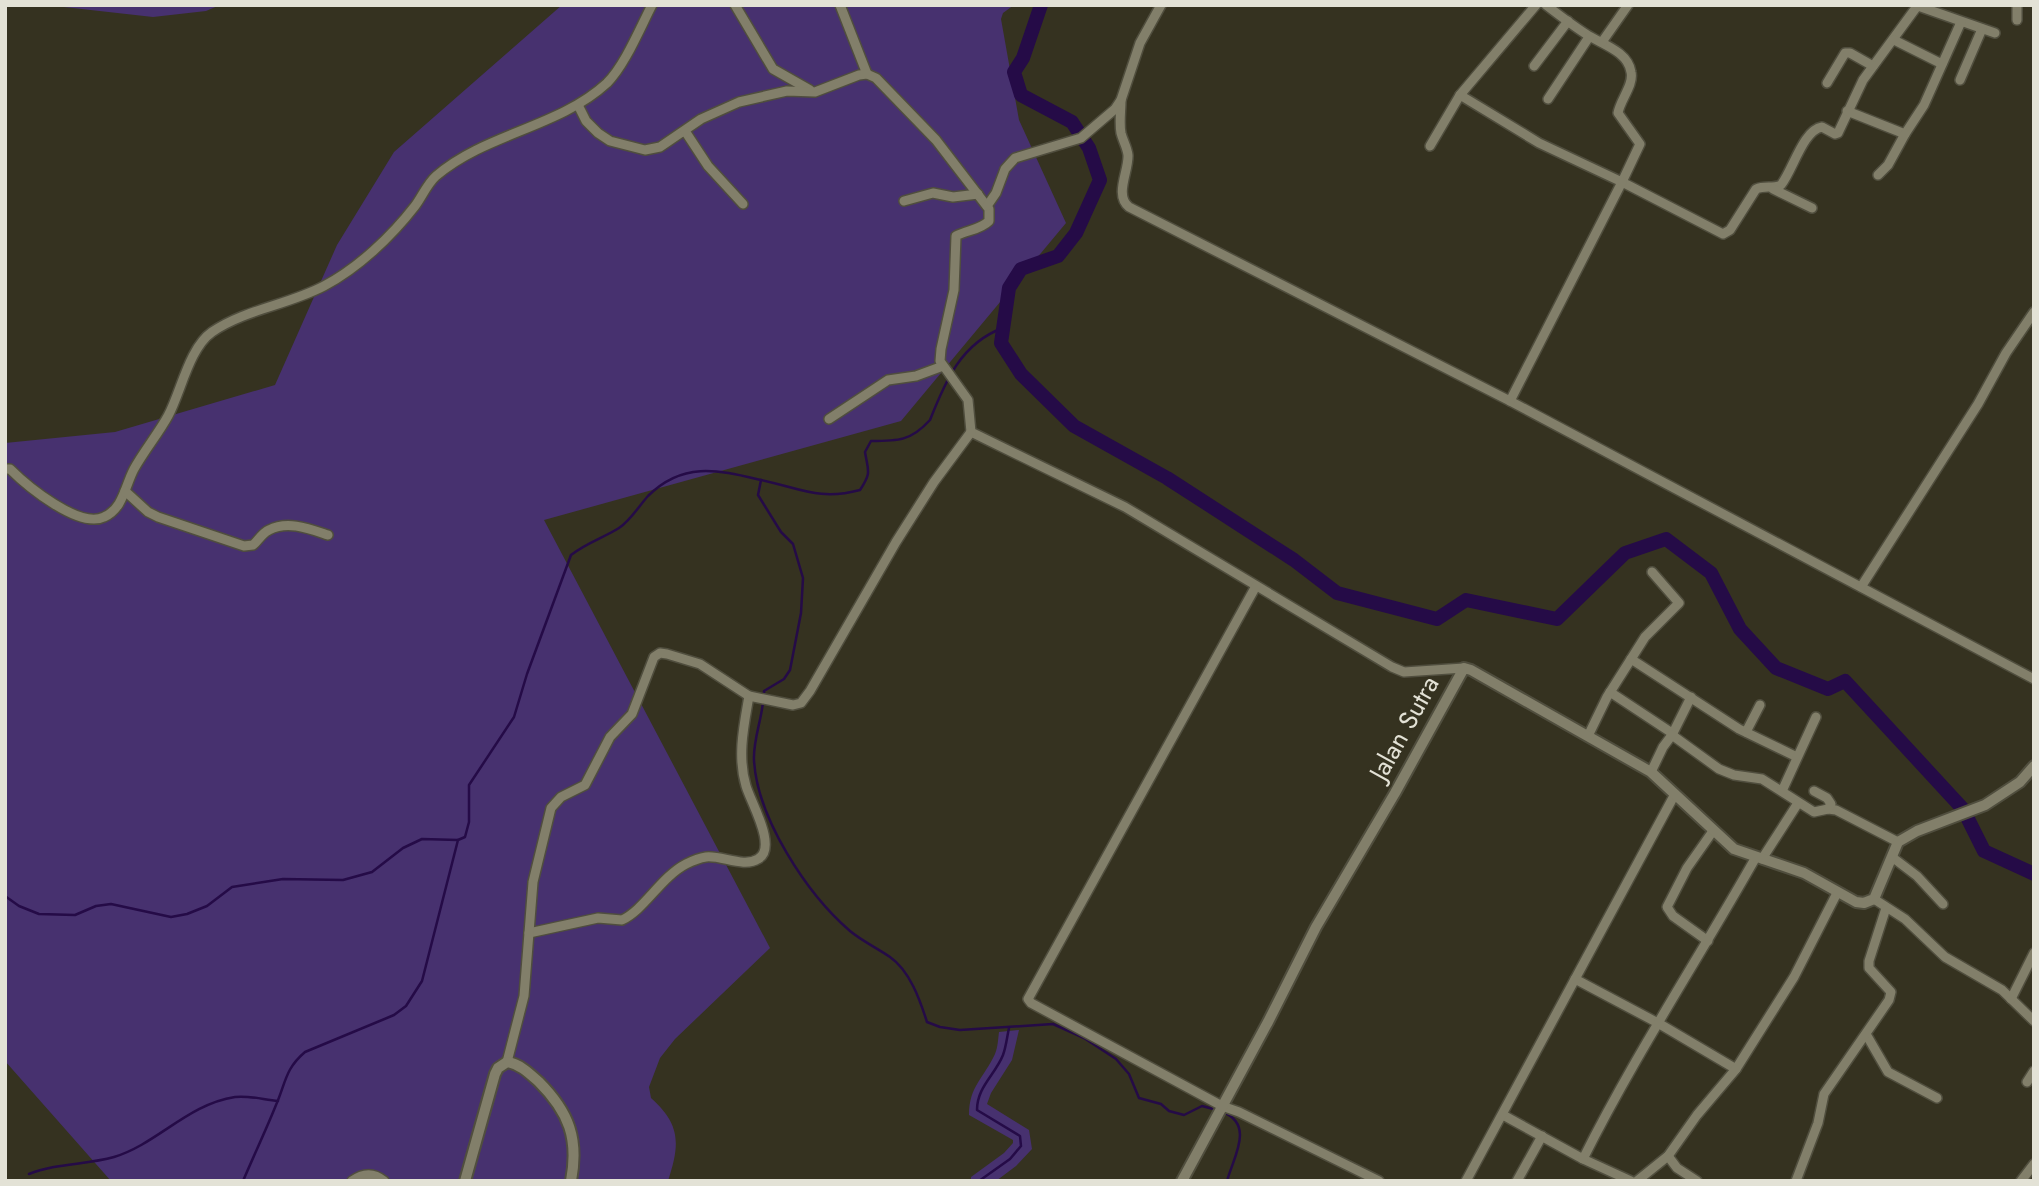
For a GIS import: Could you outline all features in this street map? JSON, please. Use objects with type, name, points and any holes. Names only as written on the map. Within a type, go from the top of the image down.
[{"type":"street","points":[[5,468],[10,469],[32,490],[88,520],[103,518],[117,509],[133,471],[169,415],[200,343],[211,333],[241,317],[323,286],[360,262],[414,208],[434,178],[457,160],[578,105],[608,81],[652,5]]},
{"type":"street","points":[[735,5],[773,69],[814,92]]},
{"type":"street","points":[[840,5],[867,74]]},
{"type":"street","points":[[1161,5],[1140,43],[1121,100],[1120,128],[1128,150],[1121,196],[1129,208],[1510,401],[2034,679]]},
{"type":"street","points":[[1430,146],[1460,95],[1536,5]]},
{"type":"street","points":[[1510,401],[1640,145],[1618,113],[1632,73],[1623,57],[1602,42],[1589,37],[1546,5]]},
{"type":"street","points":[[1602,42],[1628,5]]},
{"type":"street","points":[[2017,5],[2017,20]]},
{"type":"street","points":[[1773,189],[1781,186],[1786,179],[1807,136],[1814,129],[1822,127],[1836,133],[1863,80],[1918,6],[1995,33]]},
{"type":"street","points":[[1534,66],[1568,22]]},
{"type":"street","points":[[1878,175],[1888,165],[1924,105],[1961,22]]},
{"type":"street","points":[[1960,80],[1982,29]]},
{"type":"street","points":[[1548,99],[1589,37]]},
{"type":"street","points":[[1894,40],[1942,64]]},
{"type":"street","points":[[1827,83],[1845,53],[1850,53],[1873,66]]},
{"type":"street","points":[[465,1181],[495,1074],[498,1068],[507,1062],[524,996],[533,882],[551,808],[561,797],[584,785],[610,737],[632,714],[654,657],[660,653],[701,664],[758,697],[793,705],[801,702],[810,691],[896,542],[934,482],[971,432],[968,400],[940,361],[941,349],[954,290],[956,236],[964,231],[983,228],[990,216],[987,206],[936,140],[876,78],[867,74],[814,92],[788,91],[740,102],[701,119],[660,147],[645,150],[610,141],[597,133],[586,121],[578,105]]},
{"type":"street","points":[[1460,95],[1539,143],[1723,234],[1730,230],[1756,189],[1762,187],[1773,189],[1812,208]]},
{"type":"street","points":[[987,206],[996,193],[1005,169],[1015,158],[1082,138],[1121,100]]},
{"type":"street","points":[[1847,111],[1905,134]]},
{"type":"street","points":[[685,131],[708,166],[743,204]]},
{"type":"street","points":[[904,201],[939,193],[953,197],[978,194]]},
{"type":"street","points":[[1861,587],[1979,404],[2006,353],[2034,312]]},
{"type":"street","points":[[829,419],[888,380],[947,372]]},
{"type":"street","points":[[971,432],[1125,507],[1392,667],[1404,672],[1464,668]]},
{"type":"street","points":[[125,491],[139,505],[158,517],[244,546],[253,545],[270,529],[284,526],[301,527],[328,535]]},
{"type":"street","points":[[1588,736],[1610,692],[1645,636],[1679,603],[1678,598],[1652,572]]},
{"type":"street","points":[[1256,586],[1028,999],[1220,1110],[1239,1112],[1379,1181]]},
{"type":"street","points":[[1631,659],[1746,732],[1797,758]]},
{"type":"street","name":"Jalan Sutra","points":[[1182,1181],[1268,1023],[1316,927],[1464,668],[1651,772],[1734,849],[1804,873],[1856,902],[1874,899]]},
{"type":"street","points":[[1610,692],[1719,769],[1734,775],[1762,779],[1816,812],[1836,810],[1898,842]]},
{"type":"street","points":[[529,933],[597,918],[627,918],[670,874],[698,859],[716,857],[750,862],[762,857],[766,842],[745,784],[742,763],[743,734],[758,697]]},
{"type":"street","points":[[1651,772],[1691,697]]},
{"type":"street","points":[[1746,732],[1760,705]]},
{"type":"street","points":[[1782,791],[1816,717]]},
{"type":"street","points":[[2033,767],[2012,788],[1985,805],[1917,831],[1898,842],[1874,899],[1905,919],[1945,957],[1991,982],[2034,1021]]},
{"type":"street","points":[[1814,791],[1827,798],[1831,804],[1828,809]]},
{"type":"street","points":[[1466,1181],[1675,794]]},
{"type":"street","points":[[1583,1159],[1614,1097],[1658,1023],[1759,858],[1798,803]]},
{"type":"street","points":[[1709,942],[1673,916],[1667,907],[1687,867],[1713,831]]},
{"type":"street","points":[[1892,857],[1917,876],[1943,904]]},
{"type":"street","points":[[1637,1181],[1668,1156],[1697,1115],[1736,1069],[1794,977],[1837,893]]},
{"type":"street","points":[[1796,1181],[1818,1123],[1824,1094],[1889,1000],[1891,992],[1869,968],[1886,908]]},
{"type":"street","points":[[2011,999],[2034,953]]},
{"type":"street","points":[[1575,979],[1736,1069]]},
{"type":"street","points":[[1866,1034],[1888,1072],[1937,1098]]},
{"type":"street","points":[[507,1062],[529,1073],[565,1114],[574,1146],[571,1181]]},
{"type":"street","points":[[2027,1082],[2034,1071]]},
{"type":"street","points":[[1503,1115],[1583,1159],[1631,1181]]},
{"type":"street","points":[[1517,1181],[1542,1136]]},
{"type":"street","points":[[1668,1156],[1677,1168],[1697,1181]]},
{"type":"street","points":[[2021,1181],[2034,1164]]},
{"type":"street","points":[[352,1181],[367,1174],[375,1175],[384,1181]]},
{"type":"shaded area","points":[[46,5],[220,5],[206,11],[153,17]]},
{"type":"shaded area","points":[[562,5],[1014,5],[1003,13],[1001,19],[1019,120],[1066,223],[901,421],[544,520],[770,948],[675,1039],[660,1058],[649,1087],[651,1098],[673,1126],[676,1146],[668,1181],[111,1181],[5,1061],[5,443],[115,432],[275,385],[337,245],[394,152]]},
{"type":"shaded area","points":[[1019,1030],[1012,1060],[987,1104],[1029,1130],[1032,1149],[996,1181],[971,1181],[971,1177],[1004,1153],[1013,1143],[1013,1140],[969,1115],[972,1097],[995,1054],[999,1032]]},
{"type":"waterway","points":[[1041,5],[1023,58],[1014,72],[1021,95],[1072,122],[1089,148],[1100,180],[1076,233],[1058,256],[1021,269],[1009,288],[1001,343],[1021,374],[1074,426],[1167,478],[1294,560],[1337,593],[1437,619],[1466,600],[1557,619],[1625,553],[1666,539],[1711,573],[1740,629],[1776,668],[1828,689],[1845,681],[1963,809],[1984,851],[2034,874]]},
{"type":"waterway","points":[[764,696],[764,691],[784,679],[790,670],[801,613],[803,578],[793,544],[781,532],[758,495],[761,480],[821,494],[860,490],[868,475],[865,452],[871,441],[904,438],[923,427],[930,420],[956,365],[976,343],[1003,328]]},
{"type":"waterway","points":[[243,1181],[287,1076],[298,1058],[305,1052],[394,1015],[406,1006],[422,981],[458,840],[465,837],[469,822],[469,785],[514,717],[571,555],[623,525],[648,496],[674,477],[716,471],[761,480]]},
{"type":"waterway","points":[[763,702],[754,760],[757,782],[774,830],[817,897],[850,931],[890,957],[903,970],[917,995],[927,1022],[960,1030],[1053,1024],[1084,1038],[1116,1059],[1129,1074],[1139,1098],[1161,1104],[1169,1111],[1184,1115],[1202,1106],[1217,1110]]},
{"type":"waterway","points":[[5,896],[19,906],[39,914],[75,915],[96,906],[111,904],[171,917],[207,906],[232,887],[283,879],[343,880],[372,872],[403,848],[422,839],[458,840]]},
{"type":"waterway","points":[[979,1181],[1010,1159],[1021,1146],[1020,1136],[977,1110],[983,1088],[1003,1055],[1009,1028]]},
{"type":"waterway","points":[[29,1174],[103,1160],[130,1151],[187,1116],[218,1101],[235,1097],[278,1101]]},
{"type":"waterway","points":[[1223,1112],[1233,1118],[1240,1133],[1227,1181]]}]
